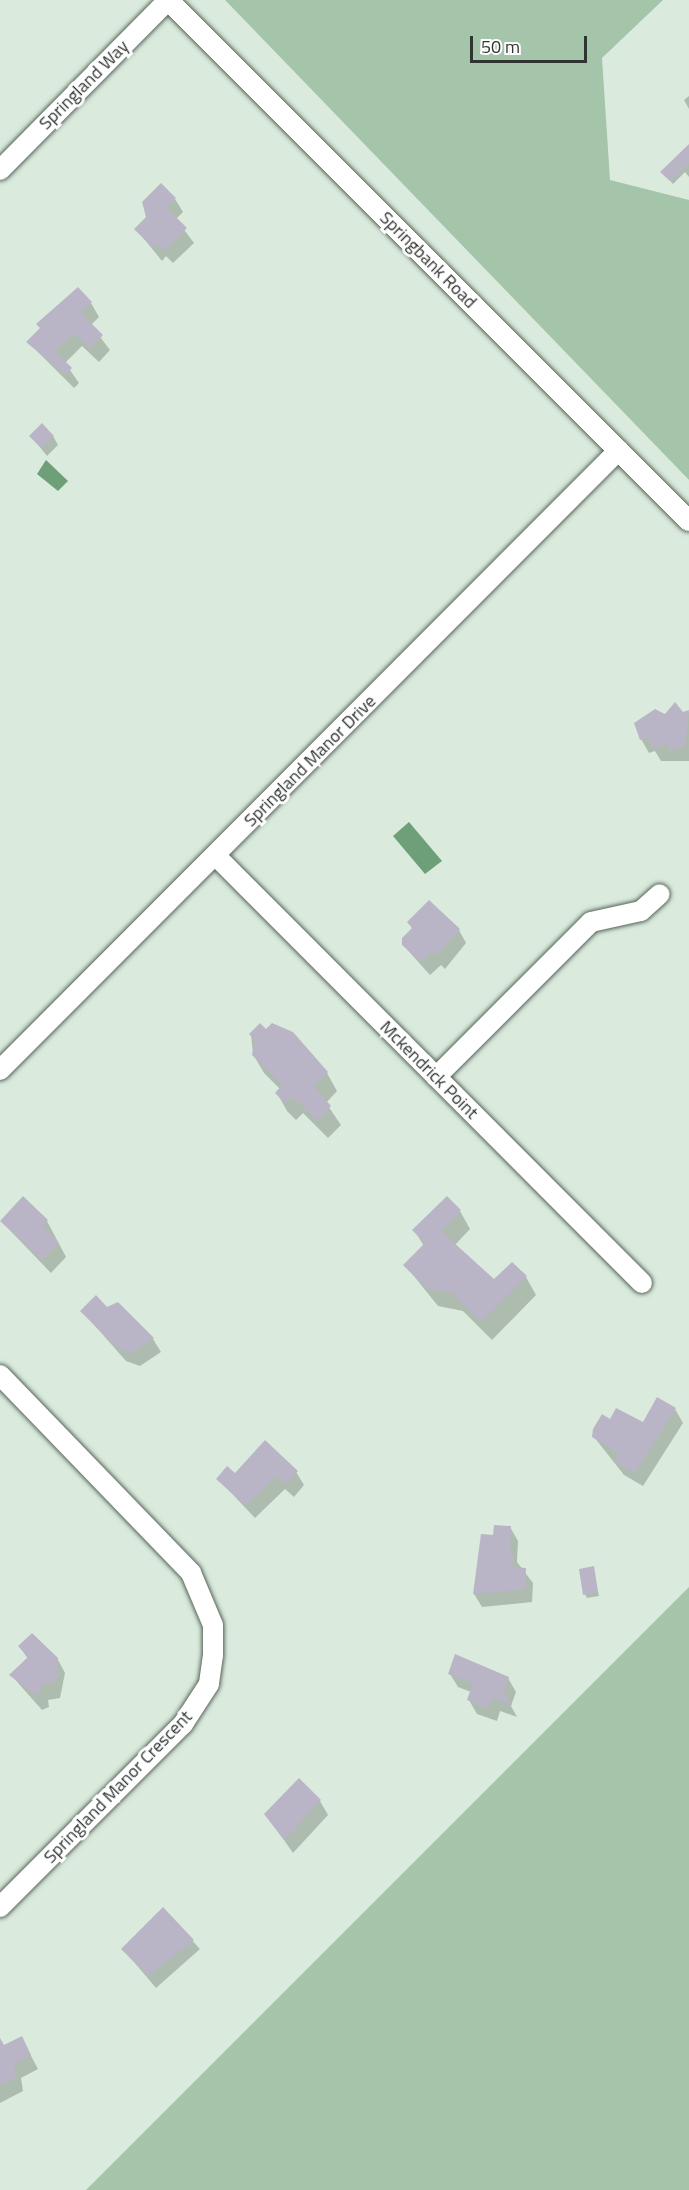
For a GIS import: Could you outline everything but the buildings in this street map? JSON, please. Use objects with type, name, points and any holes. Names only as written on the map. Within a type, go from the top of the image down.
[{"type":"street","name":"Springland Way","points":[[0,170],[168,0]]},
{"type":"street","name":"Springbank Road","points":[[168,0],[689,521]]},
{"type":"street","name":"Springland Manor Drive","points":[[0,1070],[619,450]]},
{"type":"street","name":"Mckendrick Point","points":[[216,856],[642,1283]]},
{"type":"street","points":[[436,1077],[591,922],[641,911],[660,894]]},
{"type":"street","name":"Springland Manor Crescent","points":[[0,1376],[191,1573],[213,1625],[213,1655],[209,1684],[183,1724],[0,1907]]},
{"type":"shaded area","points":[[225,0],[663,0],[602,58],[610,180],[689,200],[689,480]]},
{"type":"shaded area","points":[[46,460],[68,481],[58,491],[37,474]]},
{"type":"shaded area","points":[[409,822],[442,861],[425,874],[393,836]]},
{"type":"shaded area","points":[[689,1587],[689,2190],[86,2190]]}]
